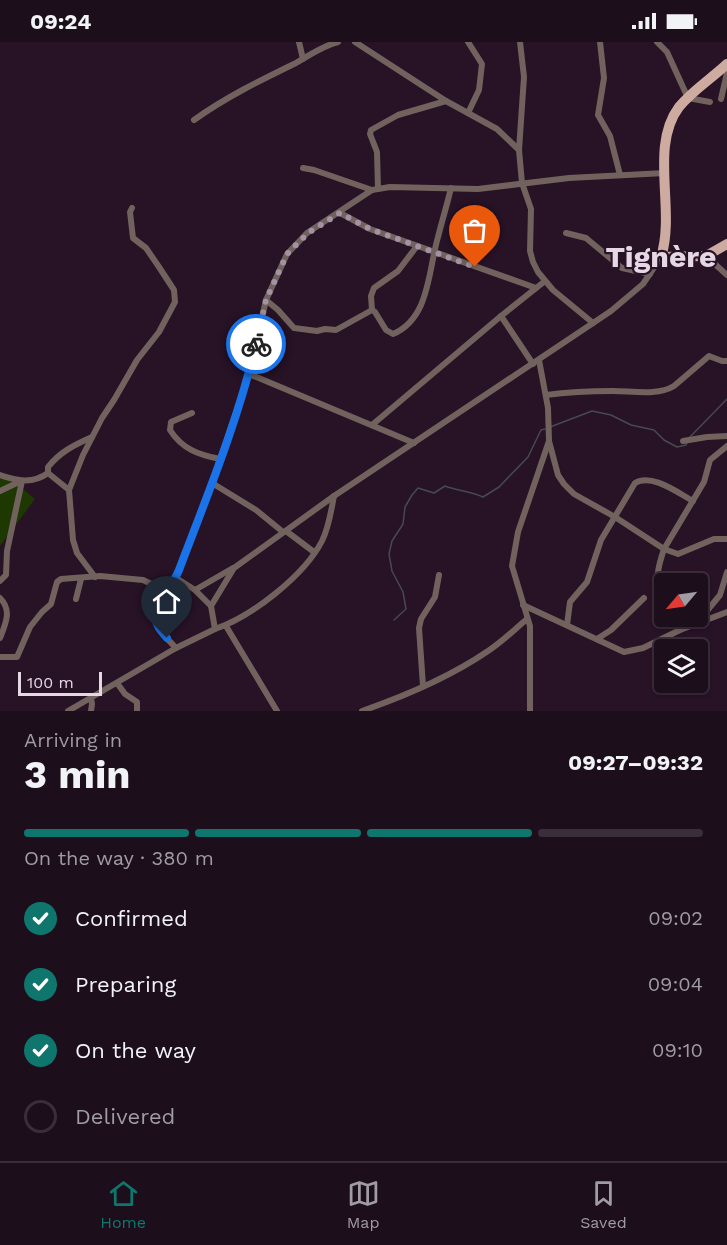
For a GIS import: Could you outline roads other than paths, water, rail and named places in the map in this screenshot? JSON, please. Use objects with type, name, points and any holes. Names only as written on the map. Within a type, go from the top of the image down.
[{"type":"main road","points":[[727,64],[700,85],[678,108],[667,133],[665,173],[667,221],[661,257],[706,256],[727,244]]},
{"type":"street","points":[[299,42],[303,59]]},
{"type":"street","points":[[194,120],[220,101],[326,45],[338,42]]},
{"type":"street","points":[[355,42],[446,101],[497,129],[519,150]]},
{"type":"street","points":[[362,46],[369,42]]},
{"type":"street","points":[[468,42],[482,64],[479,90],[468,113]]},
{"type":"street","points":[[520,42],[524,77],[519,150],[522,183],[531,209],[530,251],[533,262],[553,290],[593,323]]},
{"type":"street","points":[[600,42],[604,78],[598,115],[610,136],[620,175]]},
{"type":"street","points":[[657,42],[668,52],[688,98],[710,102]]},
{"type":"street","points":[[721,99],[727,73]]},
{"type":"street","points":[[375,189],[377,152],[370,134],[371,130],[398,116],[446,101]]},
{"type":"street","points":[[303,168],[375,189],[390,187],[478,189],[569,178],[665,173]]},
{"type":"street","points":[[417,246],[398,272],[374,288],[371,296],[372,309],[390,333],[407,326],[416,315],[426,290],[451,188]]},
{"type":"street","points":[[176,648],[159,629],[156,619],[158,611],[176,578],[212,483],[249,374],[266,300],[287,254],[308,233],[375,189]]},
{"type":"street","points":[[95,577],[77,553],[73,540],[69,515],[69,490],[92,437],[137,360],[159,332],[175,302],[174,290],[159,267],[146,248],[133,238],[130,212],[132,208]]},
{"type":"street","points":[[340,213],[370,229],[536,288]]},
{"type":"street","points":[[566,233],[586,238],[622,268],[650,274]]},
{"type":"street","points":[[706,256],[727,275]]},
{"type":"street","points":[[195,591],[234,567],[334,496],[593,323],[643,284],[661,257]]},
{"type":"street","points":[[372,425],[501,315],[546,281]]},
{"type":"street","points":[[266,300],[294,328],[317,331],[336,330],[372,309]]},
{"type":"street","points":[[501,315],[536,362],[546,395],[549,441],[555,467],[564,484],[574,494],[664,549],[678,554],[714,539],[727,539]]},
{"type":"street","points":[[546,395],[568,392],[668,389],[709,356],[727,361]]},
{"type":"street","points":[[249,374],[414,443]]},
{"type":"street","points":[[192,413],[171,422],[170,430],[173,435],[189,450],[220,459]]},
{"type":"street","points":[[683,441],[727,436]]},
{"type":"street","points":[[48,473],[48,467],[56,457],[71,446],[92,437]]},
{"type":"street","points":[[530,711],[531,636],[512,566],[518,532],[549,441]]},
{"type":"street","points":[[657,573],[664,549],[704,483],[710,460],[727,446]]},
{"type":"street","points":[[0,491],[22,481],[39,479],[48,473]]},
{"type":"street","points":[[48,473],[69,490]]},
{"type":"street","points":[[0,475],[22,481]]},
{"type":"street","points":[[567,625],[570,602],[587,582],[601,540],[629,491],[641,479],[660,484],[693,501]]},
{"type":"street","points":[[0,580],[6,575],[7,551],[22,481]]},
{"type":"street","points":[[212,483],[256,510],[314,552]]},
{"type":"street","points":[[68,711],[176,648],[226,626],[267,600],[296,574],[322,541],[334,496]]},
{"type":"street","points":[[211,606],[234,567]]},
{"type":"street","points":[[708,610],[720,596],[727,572]]},
{"type":"street","points":[[423,686],[419,628],[421,619],[435,597],[440,575]]},
{"type":"street","points":[[0,657],[17,657],[30,627],[51,604],[58,580],[95,577],[143,580],[168,592]]},
{"type":"street","points":[[176,578],[211,606],[215,629]]},
{"type":"street","points":[[76,599],[81,579]]},
{"type":"street","points":[[0,598],[7,605],[8,614],[0,638]]},
{"type":"street","points":[[597,639],[611,630],[644,598]]},
{"type":"street","points":[[523,605],[624,652],[643,648],[688,627]]},
{"type":"street","points":[[708,620],[727,612]]},
{"type":"street","points":[[362,711],[464,666],[490,650],[527,619]]},
{"type":"street","points":[[226,626],[277,711]]},
{"type":"street","points":[[117,683],[125,694],[137,702],[137,711]]},
{"type":"street","points":[[91,698],[93,704],[91,711]]},
{"type":"waterway","points":[[689,438],[727,399]]},
{"type":"waterway","points":[[550,427],[592,411],[611,415],[631,425],[654,430],[664,440],[677,447],[686,445],[687,442]]},
{"type":"waterway","points":[[394,620],[406,609],[403,592],[392,571],[389,554],[392,541],[403,524],[405,507],[412,495],[418,488],[434,493],[445,486],[483,497],[499,487],[528,457],[541,430],[545,429]]},
{"type":"district","name":"Tignère","points":[[661,257]]}]
